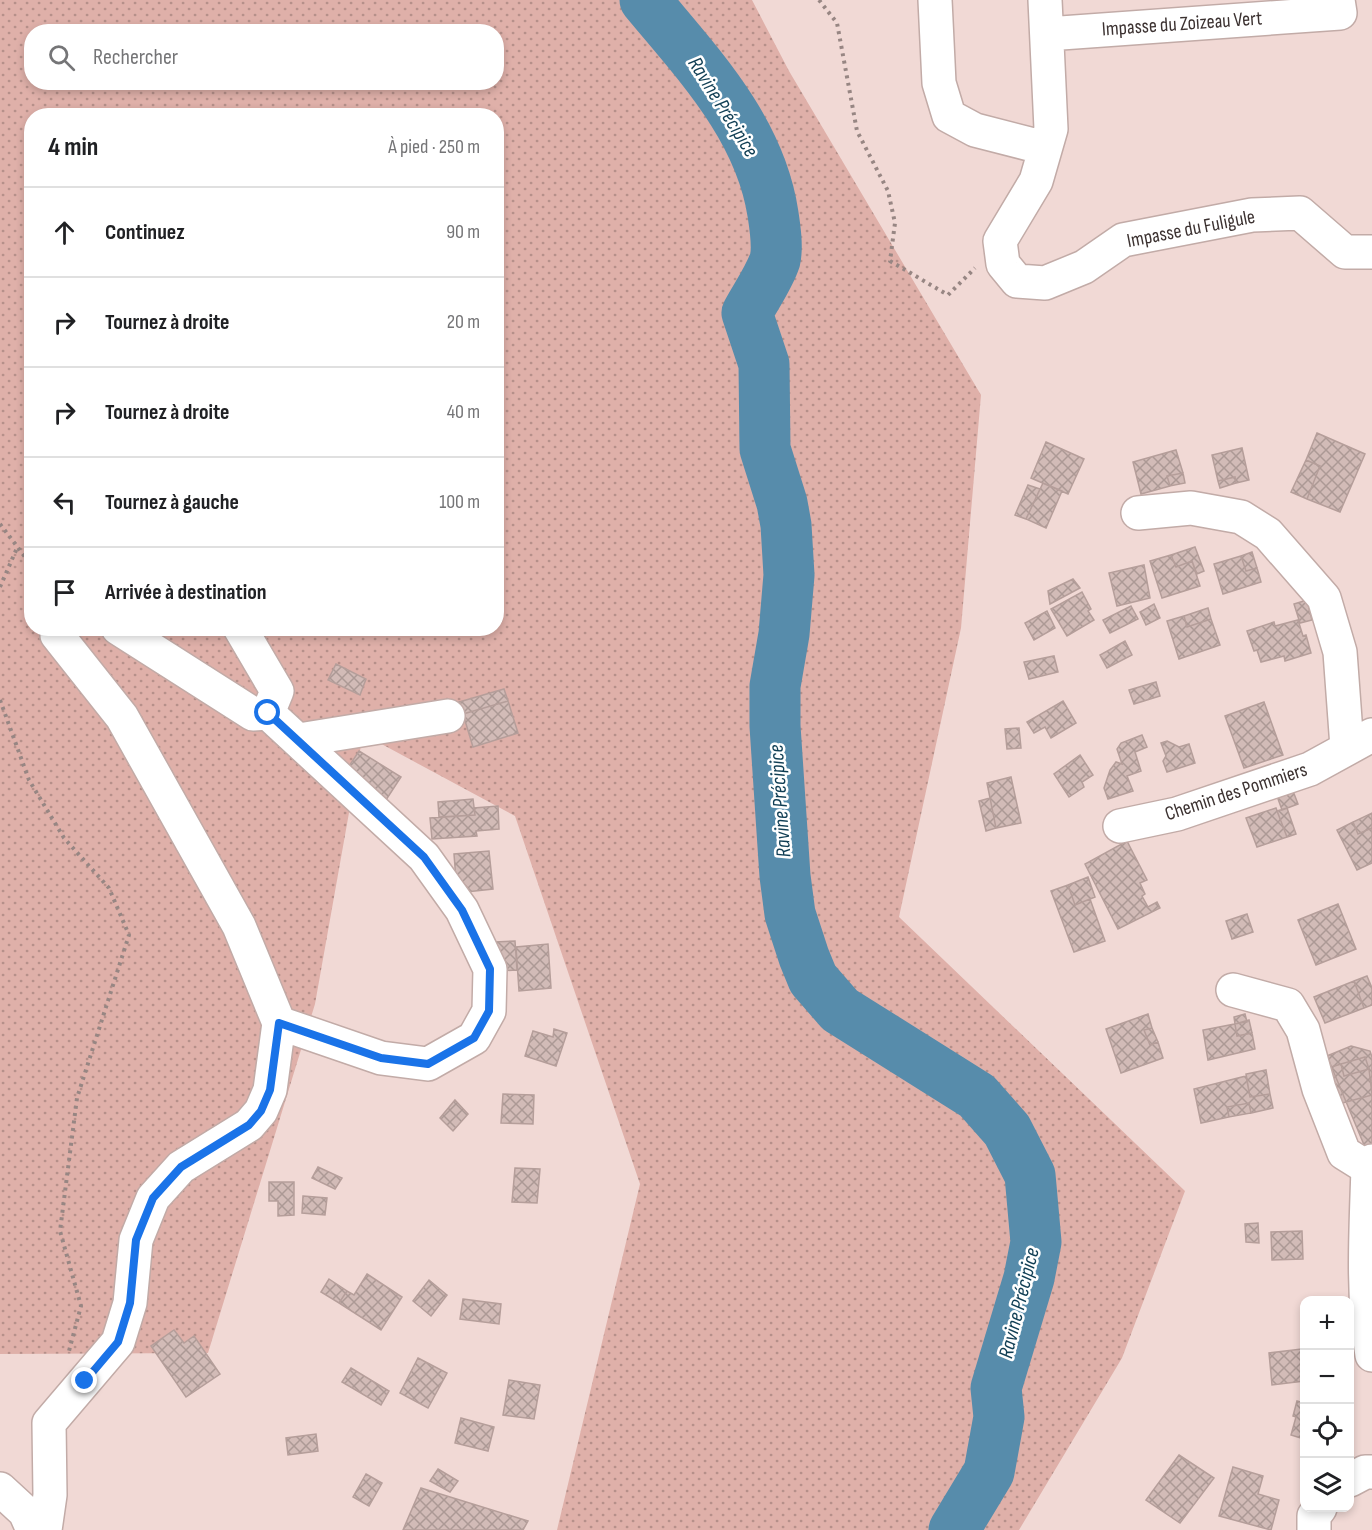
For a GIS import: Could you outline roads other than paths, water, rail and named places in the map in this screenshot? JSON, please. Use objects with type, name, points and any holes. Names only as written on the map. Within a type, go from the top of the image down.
[{"type":"street","points":[[935,0],[939,83],[949,116],[975,130],[1045,148],[1051,129],[1045,0]]},
{"type":"street","name":"Impasse du Zoizeau Vert","points":[[1047,34],[1340,13],[1338,0]]},
{"type":"street","name":"Impasse du Fuligule","points":[[1045,148],[1036,181],[1000,241],[1003,264],[1017,281],[1045,283],[1084,267],[1123,240],[1252,215],[1300,213],[1345,252],[1372,252]]},
{"type":"street","name":"Chemin des Pommiers","points":[[1120,826],[1177,814],[1310,769],[1359,741],[1340,652],[1324,598],[1268,534],[1241,517],[1191,508],[1138,513]]},
{"type":"street","points":[[45,1530],[50,1495],[49,1423],[118,1342],[130,1303],[136,1240],[153,1198],[181,1167],[249,1125],[261,1111],[270,1090],[279,1023],[239,926],[122,717],[58,636]]},
{"type":"street","points":[[131,636],[253,714],[268,713],[299,740],[424,857],[462,910],[490,969],[489,1011],[474,1038],[428,1064],[381,1058],[279,1023]]},
{"type":"street","points":[[245,636],[278,691],[268,713]]},
{"type":"street","points":[[299,740],[448,716]]},
{"type":"street","points":[[1233,990],[1288,1005],[1303,1030],[1319,1089],[1344,1153],[1370,1165],[1365,1313],[1372,1355]]},
{"type":"street","points":[[1354,1478],[1365,1472],[1372,1472]]},
{"type":"street","points":[[0,1489],[25,1512],[33,1530]]},
{"type":"street","points":[[1314,1530],[1314,1516],[1317,1512]]},
{"type":"waterway","name":"Ravine Précipice","points":[[645,0],[686,48],[741,125],[766,183],[773,214],[775,260],[747,313],[764,364],[765,449],[782,503],[786,525],[789,575],[784,634],[775,686],[775,726],[785,876],[790,914],[804,957],[813,979],[840,1010],[977,1096],[1007,1130],[1030,1175],[1036,1242],[1029,1278],[996,1388],[999,1417],[989,1472],[954,1530]]}]
